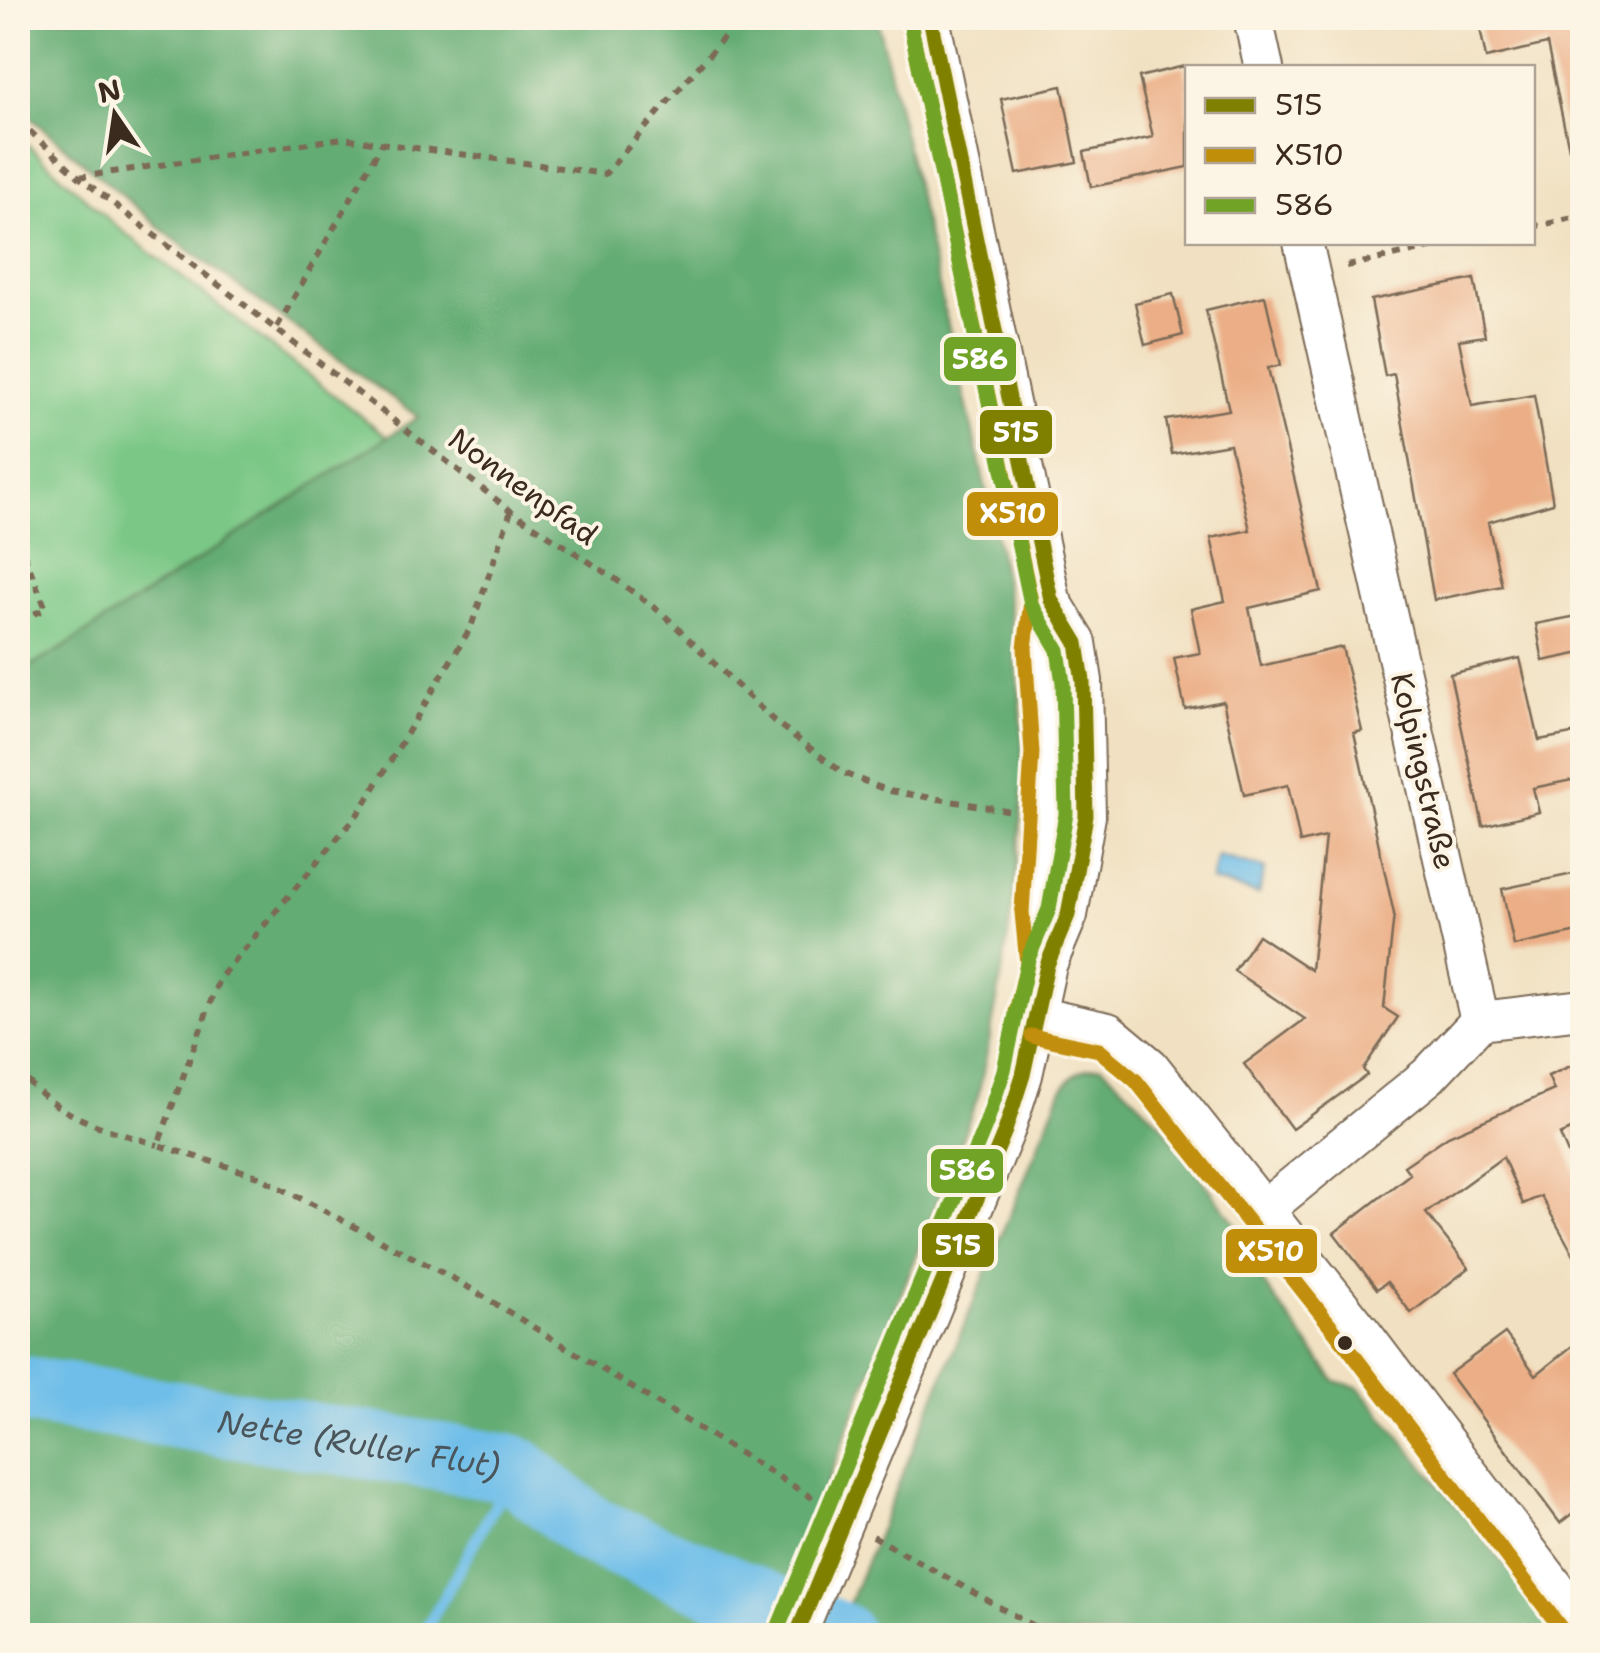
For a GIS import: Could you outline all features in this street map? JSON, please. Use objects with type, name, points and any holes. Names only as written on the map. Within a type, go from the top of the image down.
[{"type":"street","points":[[796,1636],[1005,1131],[1024,1075],[1047,965],[1068,916],[1086,816],[1084,681],[1077,643],[1052,600],[930,18]]},
{"type":"street","points":[[1253,18],[1263,65]]},
{"type":"street","name":"Kolpingstraße","points":[[1306,258],[1480,1020]]},
{"type":"street","points":[[1265,1209],[1428,1076],[1480,1020],[1582,1009]]},
{"type":"street","points":[[1036,1016],[1108,1032],[1150,1067],[1265,1209],[1582,1623]]},
{"type":"path","points":[[80,177],[343,138],[605,174],[740,18]]},
{"type":"path","name":"Nonnenpfad","points":[[18,120],[80,177],[510,511],[663,614],[774,721],[843,774],[890,791],[1018,812]]},
{"type":"path","points":[[276,327],[382,144]]},
{"type":"path","points":[[1535,225],[1582,216]]},
{"type":"path","points":[[1306,258],[1430,245]]},
{"type":"path","points":[[158,1145],[219,979],[361,810],[471,627],[510,511]]},
{"type":"path","points":[[18,539],[46,609],[18,620]]},
{"type":"path","points":[[18,572],[29,567]]},
{"type":"path","points":[[18,1068],[28,1082],[78,1120],[258,1176],[458,1281],[881,1541],[1051,1636]]},
{"type":"green space","points":[[18,18],[877,18],[1005,587],[1023,735],[1021,822],[1007,941],[978,1097],[765,1635],[18,1635],[18,673],[63,648],[418,417],[171,237],[18,107]]},
{"type":"green space","points":[[18,136],[115,225],[389,438],[18,673]]},
{"type":"green space","points":[[1102,1066],[1161,1123],[1257,1253],[1258,1276],[1335,1381],[1359,1387],[1563,1635],[836,1635],[1060,1093],[1077,1073]]},
{"type":"water","points":[[1217,856],[1265,869],[1258,894],[1211,881]]},
{"type":"building","points":[[1478,18],[1582,18],[1582,148],[1569,149],[1547,44],[1486,58]]},
{"type":"building","points":[[1184,66],[1185,168],[1091,187],[1084,152],[1153,137],[1139,77]]},
{"type":"building","points":[[1062,86],[1077,162],[1017,174],[1001,99]]},
{"type":"building","points":[[1474,279],[1485,336],[1459,340],[1472,406],[1534,395],[1553,503],[1488,522],[1502,586],[1434,600],[1394,374],[1385,376],[1371,300]]},
{"type":"building","points":[[1173,294],[1183,335],[1145,345],[1135,303]]},
{"type":"building","points":[[1265,296],[1281,365],[1268,368],[1321,591],[1249,608],[1261,666],[1342,647],[1362,731],[1354,733],[1394,914],[1384,1008],[1398,1017],[1363,1069],[1367,1075],[1292,1129],[1244,1064],[1305,1019],[1234,971],[1258,935],[1311,970],[1325,837],[1300,843],[1288,785],[1244,795],[1223,701],[1185,709],[1174,658],[1200,653],[1191,609],[1225,601],[1211,538],[1250,530],[1230,444],[1172,454],[1166,420],[1229,410],[1206,310]]},
{"type":"building","points":[[1582,615],[1582,653],[1543,661],[1536,624]]},
{"type":"building","points":[[1520,658],[1539,740],[1582,732],[1582,778],[1533,788],[1539,812],[1483,826],[1450,674]]},
{"type":"building","points":[[1582,872],[1582,931],[1514,946],[1502,889]]},
{"type":"building","points":[[1582,1061],[1582,1156],[1571,1130],[1560,1135],[1582,1186],[1582,1270],[1541,1196],[1523,1204],[1503,1157],[1426,1213],[1469,1268],[1411,1313],[1387,1282],[1377,1289],[1334,1233],[1410,1174],[1404,1166],[1448,1136],[1554,1090],[1548,1076]]},
{"type":"building","points":[[1505,1333],[1536,1375],[1582,1338],[1582,1506],[1560,1523],[1449,1374]]},
{"type":"waterway","name":"Nette (Ruller Flut)","points":[[18,1389],[515,1469],[590,1530],[839,1636]]},
{"type":"waterway","points":[[422,1636],[515,1469]]},
{"type":"transit line","name":"515","points":[[796,1636],[1005,1131],[1023,1075],[1047,965],[1068,915],[1086,816],[1083,681],[1077,643],[1051,600],[930,18]]},
{"type":"transit line","name":"X510","points":[[910,22],[1031,601],[1025,648],[1032,753],[1022,912],[1027,964],[1016,1012]]},
{"type":"transit line","name":"586","points":[[778,1628],[986,1124],[1004,1070],[1028,959],[1049,909],[1066,814],[1063,683],[1058,650],[1031,604],[910,22]]},
{"type":"transit line","name":"X510","points":[[1032,1036],[1099,1050],[1136,1081],[1346,1345],[1566,1635]]}]
